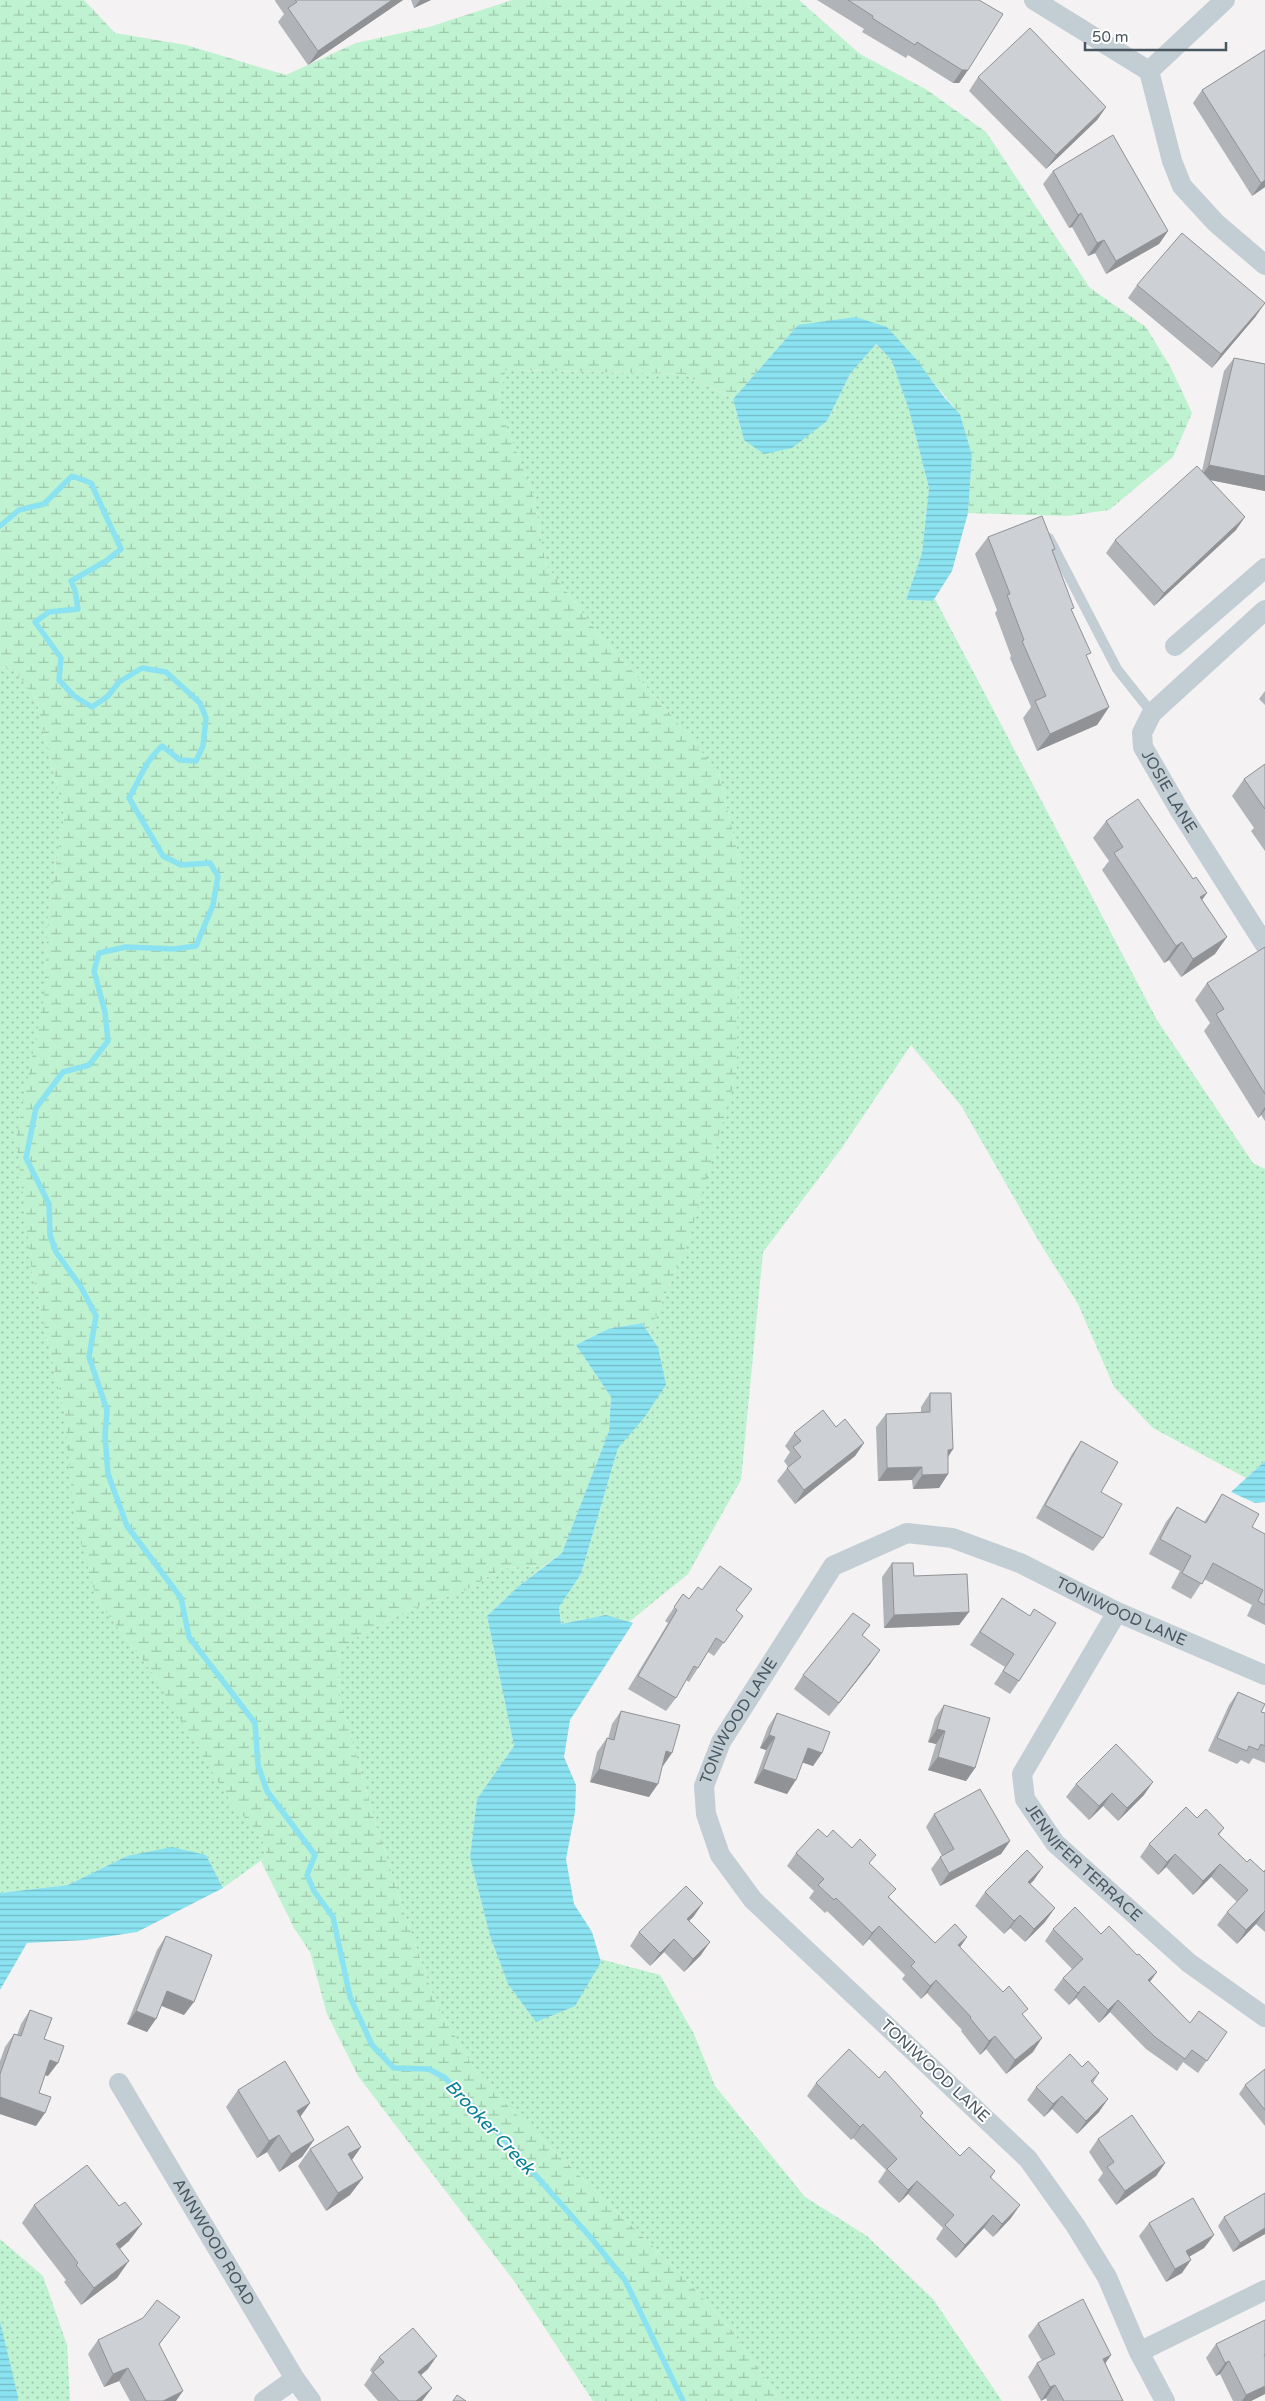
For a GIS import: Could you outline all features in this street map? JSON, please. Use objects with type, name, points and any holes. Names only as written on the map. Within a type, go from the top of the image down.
[{"type":"street","points":[[1034,0],[1149,71],[1172,161],[1182,186],[1216,223],[1265,265]]},
{"type":"street","points":[[1149,71],[1224,0]]},
{"type":"street","points":[[1175,646],[1265,568]]},
{"type":"street","name":"JOSIE LANE","points":[[1265,610],[1152,713],[1142,733],[1143,747],[1180,811],[1265,945]]},
{"type":"street","name":"TONIWOOD LANE","points":[[1165,2401],[1139,2352],[1107,2277],[1075,2225],[1028,2159],[753,1900],[720,1855],[706,1814],[704,1786],[721,1742],[833,1566],[907,1533],[952,1538],[1012,1560],[1117,1612],[1265,1675]]},
{"type":"street","name":"JENNIFER TERRACE","points":[[1117,1612],[1022,1774],[1025,1800],[1055,1842],[1189,1963],[1265,2017]]},
{"type":"street","name":"ANNWOOD ROAD","points":[[119,2083],[295,2379],[311,2401]]},
{"type":"street","points":[[1139,2352],[1265,2290]]},
{"type":"street","points":[[264,2401],[295,2379]]},
{"type":"lane","points":[[1049,538],[1117,669],[1152,713]]},
{"type":"green space","points":[[0,0],[84,0],[115,33],[186,45],[286,75],[356,43],[429,27],[512,0],[799,0],[860,54],[927,90],[986,132],[1090,288],[1146,327],[1171,368],[1192,413],[1173,457],[1109,510],[1067,516],[968,513],[972,455],[960,414],[887,327],[798,325],[733,399],[683,374],[506,370],[497,403],[533,493],[546,565],[601,637],[662,704],[719,773],[739,859],[737,1073],[688,1242],[649,1333],[642,1323],[608,1329],[576,1345],[611,1397],[609,1431],[562,1553],[544,1566],[503,1568],[464,1591],[408,1610],[357,1637],[339,1653],[340,1698],[375,1821],[436,2003],[480,2079],[678,2271],[729,2327],[781,2401],[593,2401],[514,2281],[358,2076],[327,2014],[310,1952],[294,1928],[261,1861],[267,1856],[261,1835],[232,1804],[166,1697],[160,1683],[97,1600],[74,1518],[65,1416],[32,1272],[16,1138],[44,996],[48,914],[64,816],[36,699],[13,668],[0,667]]},
{"type":"green space","points":[[875,344],[892,361],[909,410],[929,488],[922,553],[906,600],[933,601],[935,599],[1157,1020],[1253,1163],[1265,1169],[1265,1461],[1246,1478],[1153,1428],[1114,1387],[1078,1304],[1037,1238],[962,1107],[911,1045],[841,1149],[763,1252],[741,1480],[688,1574],[629,1622],[606,1615],[561,1624],[559,1607],[581,1574],[618,1448],[658,1347],[649,1333],[688,1242],[704,1181],[736,964],[739,859],[719,773],[662,704],[601,637],[546,565],[533,493],[497,403],[506,370],[683,374],[733,399],[744,440],[827,421],[850,374]]},
{"type":"green space","points":[[0,667],[13,668],[36,699],[64,816],[48,914],[32,1272],[65,1416],[97,1600],[160,1683],[167,1697],[261,1835],[267,1856],[223,1888],[206,1855],[127,1856],[68,1885],[0,1893]]},
{"type":"green space","points":[[544,1566],[487,1616],[514,1746],[477,1799],[470,1857],[490,1936],[508,1984],[601,1963],[600,1959],[660,1975],[694,2034],[715,2086],[805,2197],[867,2236],[933,2299],[1002,2401],[781,2401],[729,2327],[678,2271],[480,2079],[436,2003],[375,1821],[340,1698],[339,1653],[357,1637],[408,1610],[464,1591],[503,1568]]},
{"type":"green space","points":[[0,2239],[43,2276],[67,2345],[70,2401],[18,2401],[0,2321]]},
{"type":"water","points":[[856,317],[887,327],[916,359],[944,397],[960,414],[972,455],[968,513],[952,571],[933,601],[906,600],[922,553],[929,488],[909,410],[892,361],[876,344],[850,374],[827,421],[792,448],[764,454],[744,440],[733,399],[798,325]]},
{"type":"water","points":[[642,1323],[658,1347],[666,1385],[644,1418],[618,1448],[581,1574],[559,1607],[561,1624],[606,1615],[633,1623],[570,1720],[564,1757],[576,1785],[575,1812],[566,1859],[574,1904],[592,1932],[601,1962],[575,2006],[536,2022],[508,1984],[490,1936],[470,1857],[477,1799],[514,1746],[487,1616],[519,1586],[562,1553],[609,1431],[611,1397],[576,1345],[608,1329]]},
{"type":"water","points":[[1265,1461],[1265,1502],[1255,1503],[1231,1492]]},
{"type":"water","points":[[172,1847],[206,1855],[223,1888],[137,1932],[85,1940],[27,1943],[0,1990],[0,1893],[68,1885],[127,1856]]},
{"type":"water","points":[[0,2321],[18,2397],[18,2401],[0,2401]]},
{"type":"building","points":[[295,0],[392,0],[318,51],[288,8],[297,2]]},
{"type":"building","points":[[848,0],[979,0],[1003,14],[968,70],[962,70],[917,42],[915,45],[872,18],[873,16]]},
{"type":"building","points":[[1030,28],[1106,107],[1056,155],[978,77]]},
{"type":"building","points":[[1265,50],[1265,180],[1261,183],[1202,90]]},
{"type":"building","points":[[1113,135],[1168,231],[1116,261],[1104,240],[1097,243],[1081,213],[1078,215],[1053,171]]},
{"type":"building","points":[[1182,233],[1265,303],[1221,354],[1137,285]]},
{"type":"building","points":[[1234,358],[1265,364],[1265,476],[1209,465]]},
{"type":"building","points":[[1197,466],[1245,517],[1164,593],[1115,540]]},
{"type":"building","points":[[1042,516],[1055,549],[1052,550],[1074,608],[1071,609],[1091,653],[1086,655],[1109,707],[1050,734],[1035,701],[1046,696],[1022,641],[1024,640],[1007,595],[1010,594],[988,537]]},
{"type":"building","points":[[1265,764],[1265,809],[1244,779]]},
{"type":"building","points":[[1138,799],[1193,879],[1196,877],[1207,893],[1200,897],[1227,937],[1193,959],[1182,942],[1176,946],[1114,853],[1123,847],[1106,821]]},
{"type":"building","points":[[1265,947],[1265,1094],[1216,1014],[1224,1009],[1207,983]]},
{"type":"building","points":[[930,1393],[951,1393],[953,1449],[948,1450],[948,1474],[922,1475],[922,1467],[887,1468],[886,1414],[930,1412]]},
{"type":"building","points":[[823,1410],[836,1427],[845,1419],[864,1443],[804,1490],[787,1468],[801,1457],[793,1447],[801,1441],[794,1433]]},
{"type":"building","points":[[1081,1441],[1118,1462],[1101,1492],[1122,1504],[1103,1538],[1045,1505]]},
{"type":"building","points":[[1222,1494],[1259,1514],[1252,1527],[1265,1534],[1265,1605],[1258,1601],[1263,1590],[1213,1563],[1202,1584],[1182,1573],[1191,1556],[1160,1539],[1177,1507],[1206,1523]]},
{"type":"building","points":[[892,1563],[913,1563],[914,1576],[967,1574],[969,1612],[894,1615]]},
{"type":"building","points":[[720,1566],[752,1589],[736,1610],[743,1616],[724,1643],[716,1638],[698,1668],[694,1666],[676,1698],[638,1676],[677,1610],[674,1607],[683,1594],[689,1599],[698,1587],[702,1590]]},
{"type":"building","points":[[1002,1598],[1030,1616],[1034,1609],[1056,1623],[1019,1681],[1003,1671],[1014,1654],[980,1632]]},
{"type":"building","points":[[853,1613],[870,1625],[862,1635],[880,1650],[839,1703],[803,1675]]},
{"type":"building","points":[[1238,1692],[1265,1704],[1261,1712],[1265,1713],[1265,1746],[1261,1744],[1258,1750],[1249,1746],[1247,1751],[1217,1738]]},
{"type":"building","points":[[944,1705],[990,1718],[975,1768],[938,1757],[945,1731],[937,1729]]},
{"type":"building","points":[[621,1711],[680,1725],[672,1753],[666,1751],[658,1784],[599,1769],[607,1738],[614,1740]]},
{"type":"building","points":[[777,1713],[830,1732],[822,1753],[808,1748],[796,1780],[763,1769],[775,1737],[769,1735]]},
{"type":"building","points":[[1116,1744],[1153,1782],[1127,1808],[1112,1793],[1099,1806],[1076,1784]]},
{"type":"building","points":[[980,1789],[1010,1841],[949,1873],[940,1857],[954,1849],[934,1814]]},
{"type":"building","points":[[1186,1807],[1197,1818],[1206,1809],[1224,1828],[1218,1834],[1247,1862],[1250,1859],[1264,1872],[1265,1870],[1265,1911],[1246,1930],[1227,1912],[1248,1890],[1220,1864],[1203,1881],[1175,1854],[1167,1862],[1149,1844]]},
{"type":"building","points":[[818,1829],[827,1837],[833,1830],[852,1848],[860,1839],[876,1855],[869,1863],[896,1889],[888,1897],[935,1943],[955,1924],[967,1937],[958,1945],[1003,1992],[1009,1986],[1028,2009],[1022,2014],[1042,2038],[1015,2060],[995,2036],[989,2041],[971,2017],[936,1980],[930,1986],[911,1966],[915,1962],[879,1926],[872,1933],[836,1898],[834,1900],[818,1885],[824,1879],[796,1853]]},
{"type":"building","points":[[1027,1850],[1043,1867],[1028,1882],[1055,1908],[1034,1929],[1020,1915],[1014,1921],[985,1892]]},
{"type":"building","points":[[686,1886],[703,1903],[687,1919],[710,1942],[693,1959],[674,1939],[660,1953],[639,1932]]},
{"type":"building","points":[[1075,1907],[1101,1934],[1109,1926],[1137,1955],[1139,1954],[1157,1972],[1148,1980],[1190,2023],[1199,2011],[1227,2032],[1207,2061],[1192,2050],[1185,2059],[1155,2037],[1118,2000],[1108,2010],[1084,1986],[1078,1993],[1063,1978],[1083,1959],[1053,1929]]},
{"type":"building","points":[[166,1936],[212,1955],[194,2002],[167,1991],[156,2019],[136,2011]]},
{"type":"building","points":[[30,2010],[52,2018],[44,2039],[64,2046],[58,2063],[50,2060],[39,2093],[51,2097],[45,2113],[0,2097],[0,2074],[14,2034],[21,2036]]},
{"type":"building","points":[[849,2049],[879,2078],[885,2071],[923,2113],[920,2116],[960,2156],[969,2147],[995,2171],[990,2177],[1020,2205],[1002,2224],[993,2215],[965,2245],[945,2225],[954,2215],[917,2181],[908,2190],[887,2169],[897,2159],[863,2124],[860,2127],[816,2083]]},
{"type":"building","points":[[1070,2054],[1082,2067],[1088,2061],[1099,2073],[1091,2081],[1108,2099],[1086,2121],[1062,2096],[1053,2104],[1036,2087]]},
{"type":"building","points":[[285,2061],[310,2103],[297,2111],[314,2140],[291,2154],[279,2135],[269,2141],[238,2090]]},
{"type":"building","points":[[1265,2069],[1265,2110],[1245,2085]]},
{"type":"building","points":[[1132,2115],[1165,2163],[1125,2191],[1107,2167],[1114,2162],[1098,2139]]},
{"type":"building","points":[[348,2126],[361,2147],[348,2154],[363,2178],[338,2193],[310,2149]]},
{"type":"building","points":[[87,2165],[119,2206],[125,2202],[142,2224],[116,2244],[129,2261],[94,2288],[76,2265],[78,2263],[34,2205]]},
{"type":"building","points":[[1265,2193],[1265,2228],[1240,2243],[1224,2217]]},
{"type":"building","points":[[1193,2198],[1214,2235],[1186,2251],[1191,2260],[1175,2269],[1149,2223]]},
{"type":"building","points":[[1083,2299],[1111,2355],[1103,2359],[1123,2401],[1064,2401],[1055,2385],[1050,2387],[1037,2363],[1055,2354],[1038,2323]]},
{"type":"building","points":[[157,2300],[180,2317],[159,2344],[183,2391],[163,2401],[146,2401],[128,2368],[113,2374],[98,2340],[143,2318]]},
{"type":"building","points":[[1265,2320],[1265,2386],[1246,2395],[1229,2361],[1225,2363],[1216,2344]]},
{"type":"building","points":[[413,2328],[437,2356],[418,2372],[432,2388],[416,2401],[399,2401],[373,2372],[384,2362],[379,2357]]},
{"type":"building","points":[[457,2395],[466,2401],[453,2401]]},
{"type":"waterway","name":"Brooker Creek","points":[[0,526],[19,510],[44,504],[72,476],[91,483],[121,549],[106,561],[71,581],[75,590],[78,609],[49,612],[35,622],[61,658],[59,680],[74,696],[92,707],[108,696],[119,682],[142,668],[166,672],[200,703],[206,718],[203,746],[196,761],[180,760],[162,746],[147,764],[129,798],[163,856],[181,865],[210,863],[218,876],[213,905],[196,946],[174,949],[126,947],[99,953],[94,971],[105,1012],[108,1041],[89,1065],[63,1072],[36,1108],[26,1158],[49,1204],[50,1235],[56,1252],[81,1287],[96,1316],[89,1357],[107,1410],[105,1436],[108,1474],[127,1526],[181,1598],[189,1637],[255,1723],[258,1765],[267,1791],[315,1855],[307,1875],[314,1891],[333,1917],[350,1997],[372,2045],[394,2068],[429,2069],[445,2078],[485,2118],[592,2239],[625,2280],[683,2401]]}]
